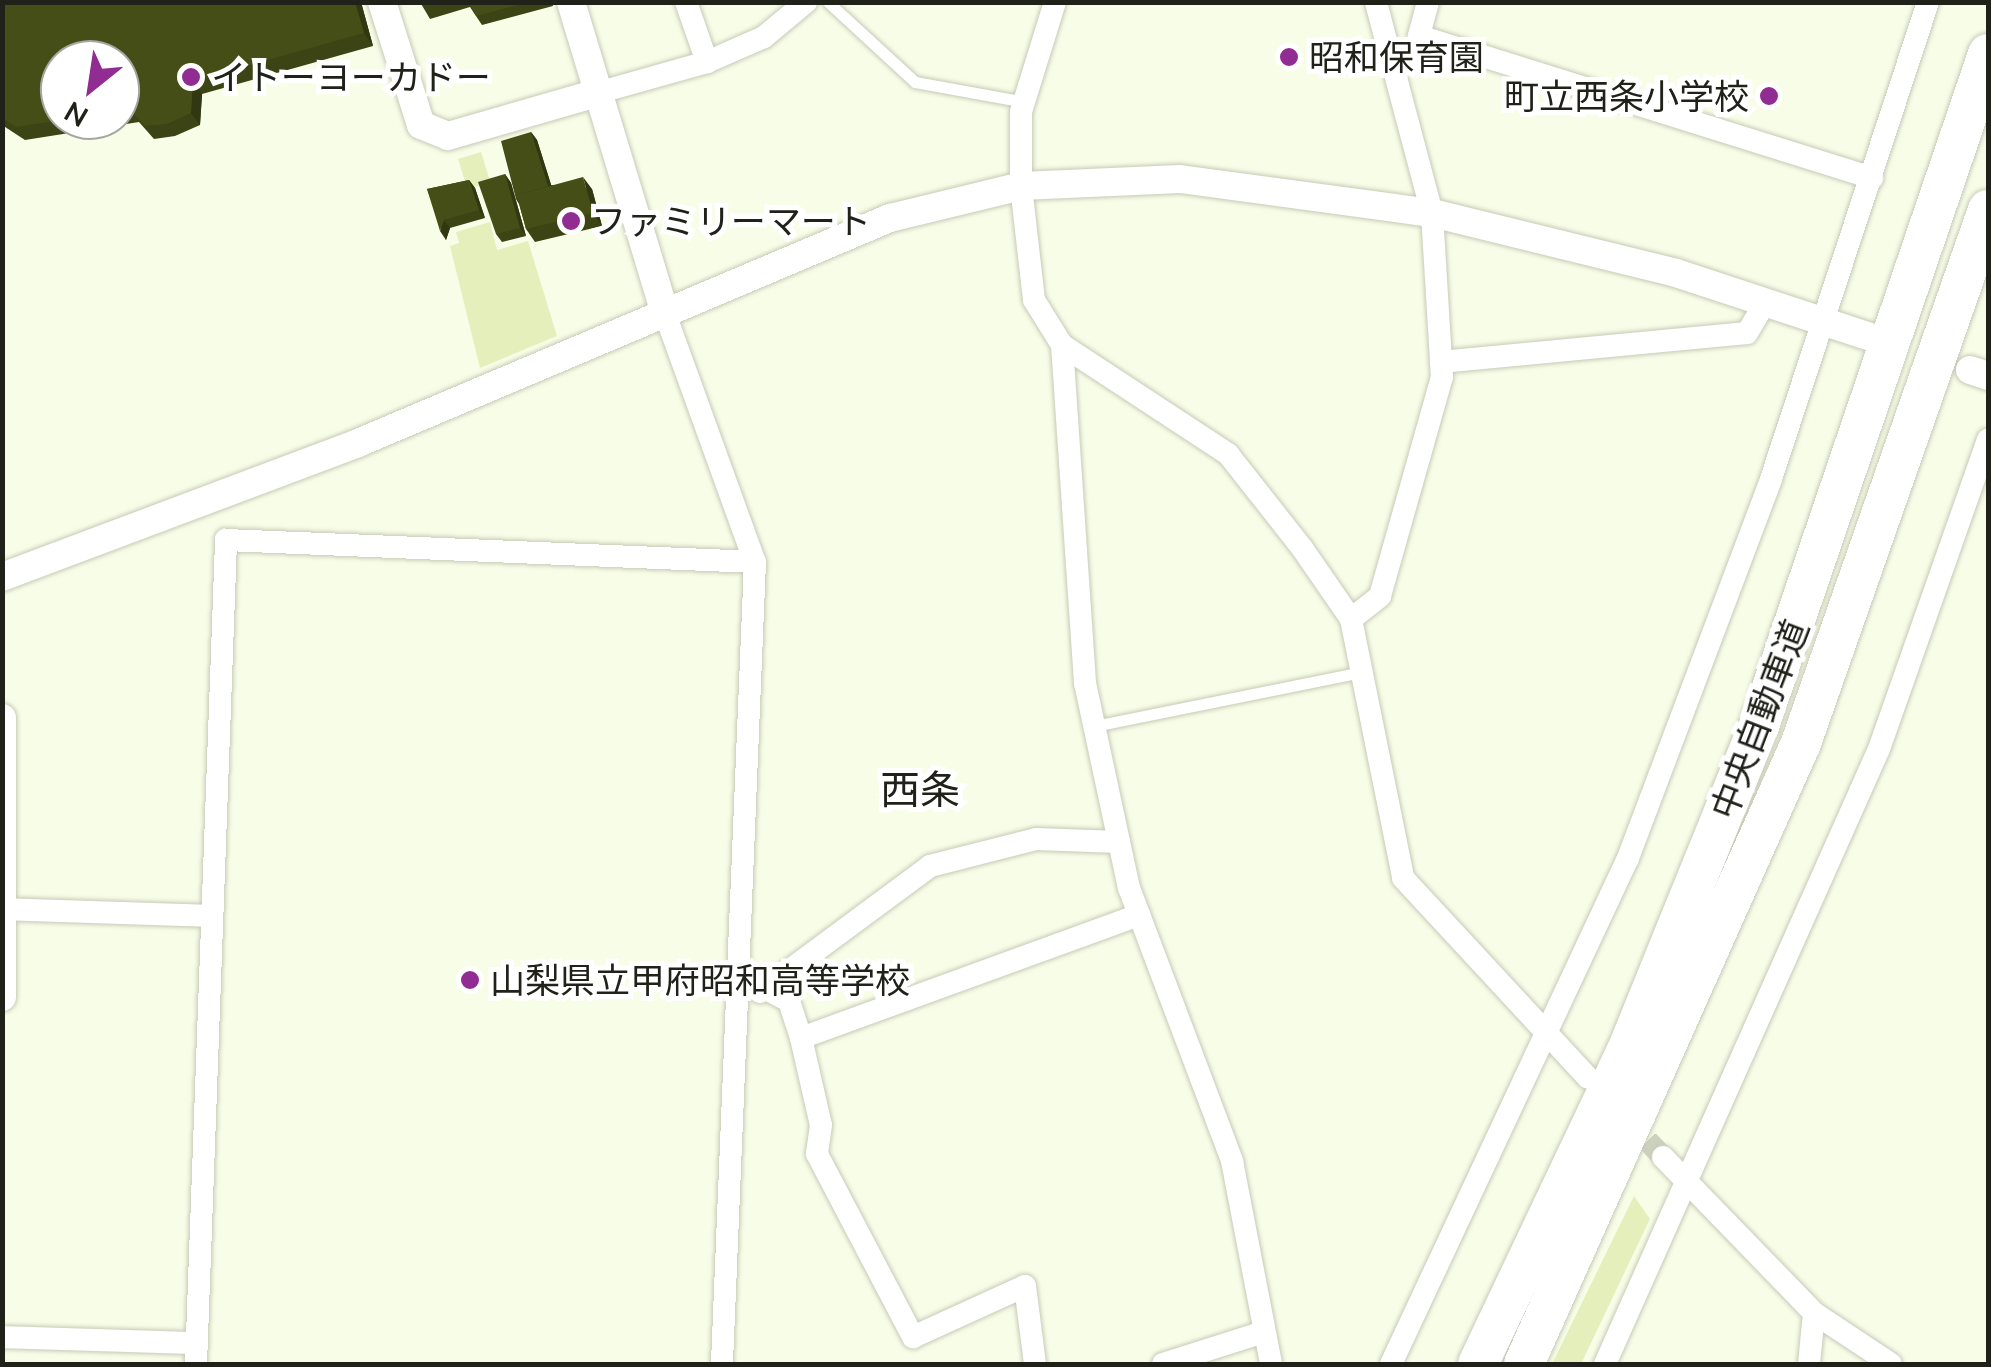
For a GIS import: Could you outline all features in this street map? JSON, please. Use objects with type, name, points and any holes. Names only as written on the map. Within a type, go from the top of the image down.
[{"type":"highway","name":"中央自動車道","points":[[1478,1364],[1574,1166],[1759,726],[1988,54]]},
{"type":"highway","name":"中央自動車道","points":[[1524,1364],[1661,1074],[1800,743],[1988,210]]},
{"type":"highway","points":[[1461,1364],[1539,1206],[1574,1166]]},
{"type":"street","points":[[382,2],[420,125],[448,136],[707,62],[764,38],[806,2]]},
{"type":"street","points":[[571,2],[664,310],[755,562],[722,1364]]},
{"type":"street","points":[[686,2],[707,62]]},
{"type":"street","points":[[1055,2],[1025,102],[1021,186],[1034,300],[1062,345],[1228,454],[1351,619],[1403,878],[1588,1078]]},
{"type":"street","points":[[1351,619],[1380,596],[1442,362],[1432,213],[1376,2]]},
{"type":"street","points":[[1428,2],[1418,36],[1872,178]]},
{"type":"street","points":[[1391,1364],[1550,1039],[1664,766],[1826,322],[1928,2]]},
{"type":"street","points":[[2,576],[358,443],[664,310],[890,218],[1021,186],[1180,179],[1432,213],[1766,302],[1868,336]]},
{"type":"street","points":[[1442,362],[1747,333],[1766,302]]},
{"type":"street","points":[[1062,345],[1094,726],[1139,914],[1232,1160],[1270,1364]]},
{"type":"street","points":[[1605,1364],[1689,1186],[1879,749],[1988,440]]},
{"type":"street","points":[[2,1337],[197,1354],[226,540],[755,562]]},
{"type":"street","points":[[2,718],[2,997]]},
{"type":"street","points":[[770,991],[930,866],[1036,839],[1119,842]]},
{"type":"street","points":[[4,909],[211,916]]},
{"type":"street","points":[[801,1038],[1139,914]]},
{"type":"street","points":[[739,993],[770,991],[789,1001],[821,1125],[816,1154],[913,1337],[1025,1286],[1035,1364]]},
{"type":"street","points":[[1663,1157],[1814,1313],[1891,1364]]},
{"type":"street","points":[[1809,1364],[1814,1313]]},
{"type":"street","points":[[1163,1364],[1261,1332]]},
{"type":"lane","points":[[828,2],[916,82],[1025,102]]},
{"type":"lane","points":[[1094,726],[1361,672]]},
{"type":"green space","points":[[481,152],[491,184],[467,188],[458,159]]},
{"type":"green space","points":[[490,222],[497,250],[528,241],[557,336],[480,368],[450,246],[459,243],[456,232]]},
{"type":"green space","points":[[1634,1196],[1650,1219],[1581,1364],[1552,1364]]},
{"type":"building","name":"イトーヨーカドー","points":[[2,2],[355,2],[364,33],[193,81],[191,113],[167,124],[145,126],[140,120],[140,40],[40,40],[40,123],[16,127],[2,118]]},
{"type":"building","points":[[468,2],[529,2],[476,16]]},
{"type":"building","points":[[531,132],[548,186],[517,195],[516,199],[501,141]]},
{"type":"building","points":[[505,174],[520,228],[496,234],[478,182]]},
{"type":"building","points":[[583,177],[593,213],[526,229],[517,195]]},
{"type":"building","points":[[469,180],[479,210],[444,220],[440,231],[427,189]]},
{"type":"tunnel","points":[[1625,1117],[1663,1157]]},
{"type":"place","name":"昭和保育園","points":[[1289,57]]},
{"type":"place","name":"イトーヨーカドー","points":[[191,77]]},
{"type":"place","name":"町立西条小学校","points":[[1769,96]]},
{"type":"place","name":"ファミリーマート","points":[[571,221]]},
{"type":"place","name":"山梨県立甲府昭和高等学校","points":[[470,980]]},
{"type":"district","name":"西条","points":[[920,789]]}]
